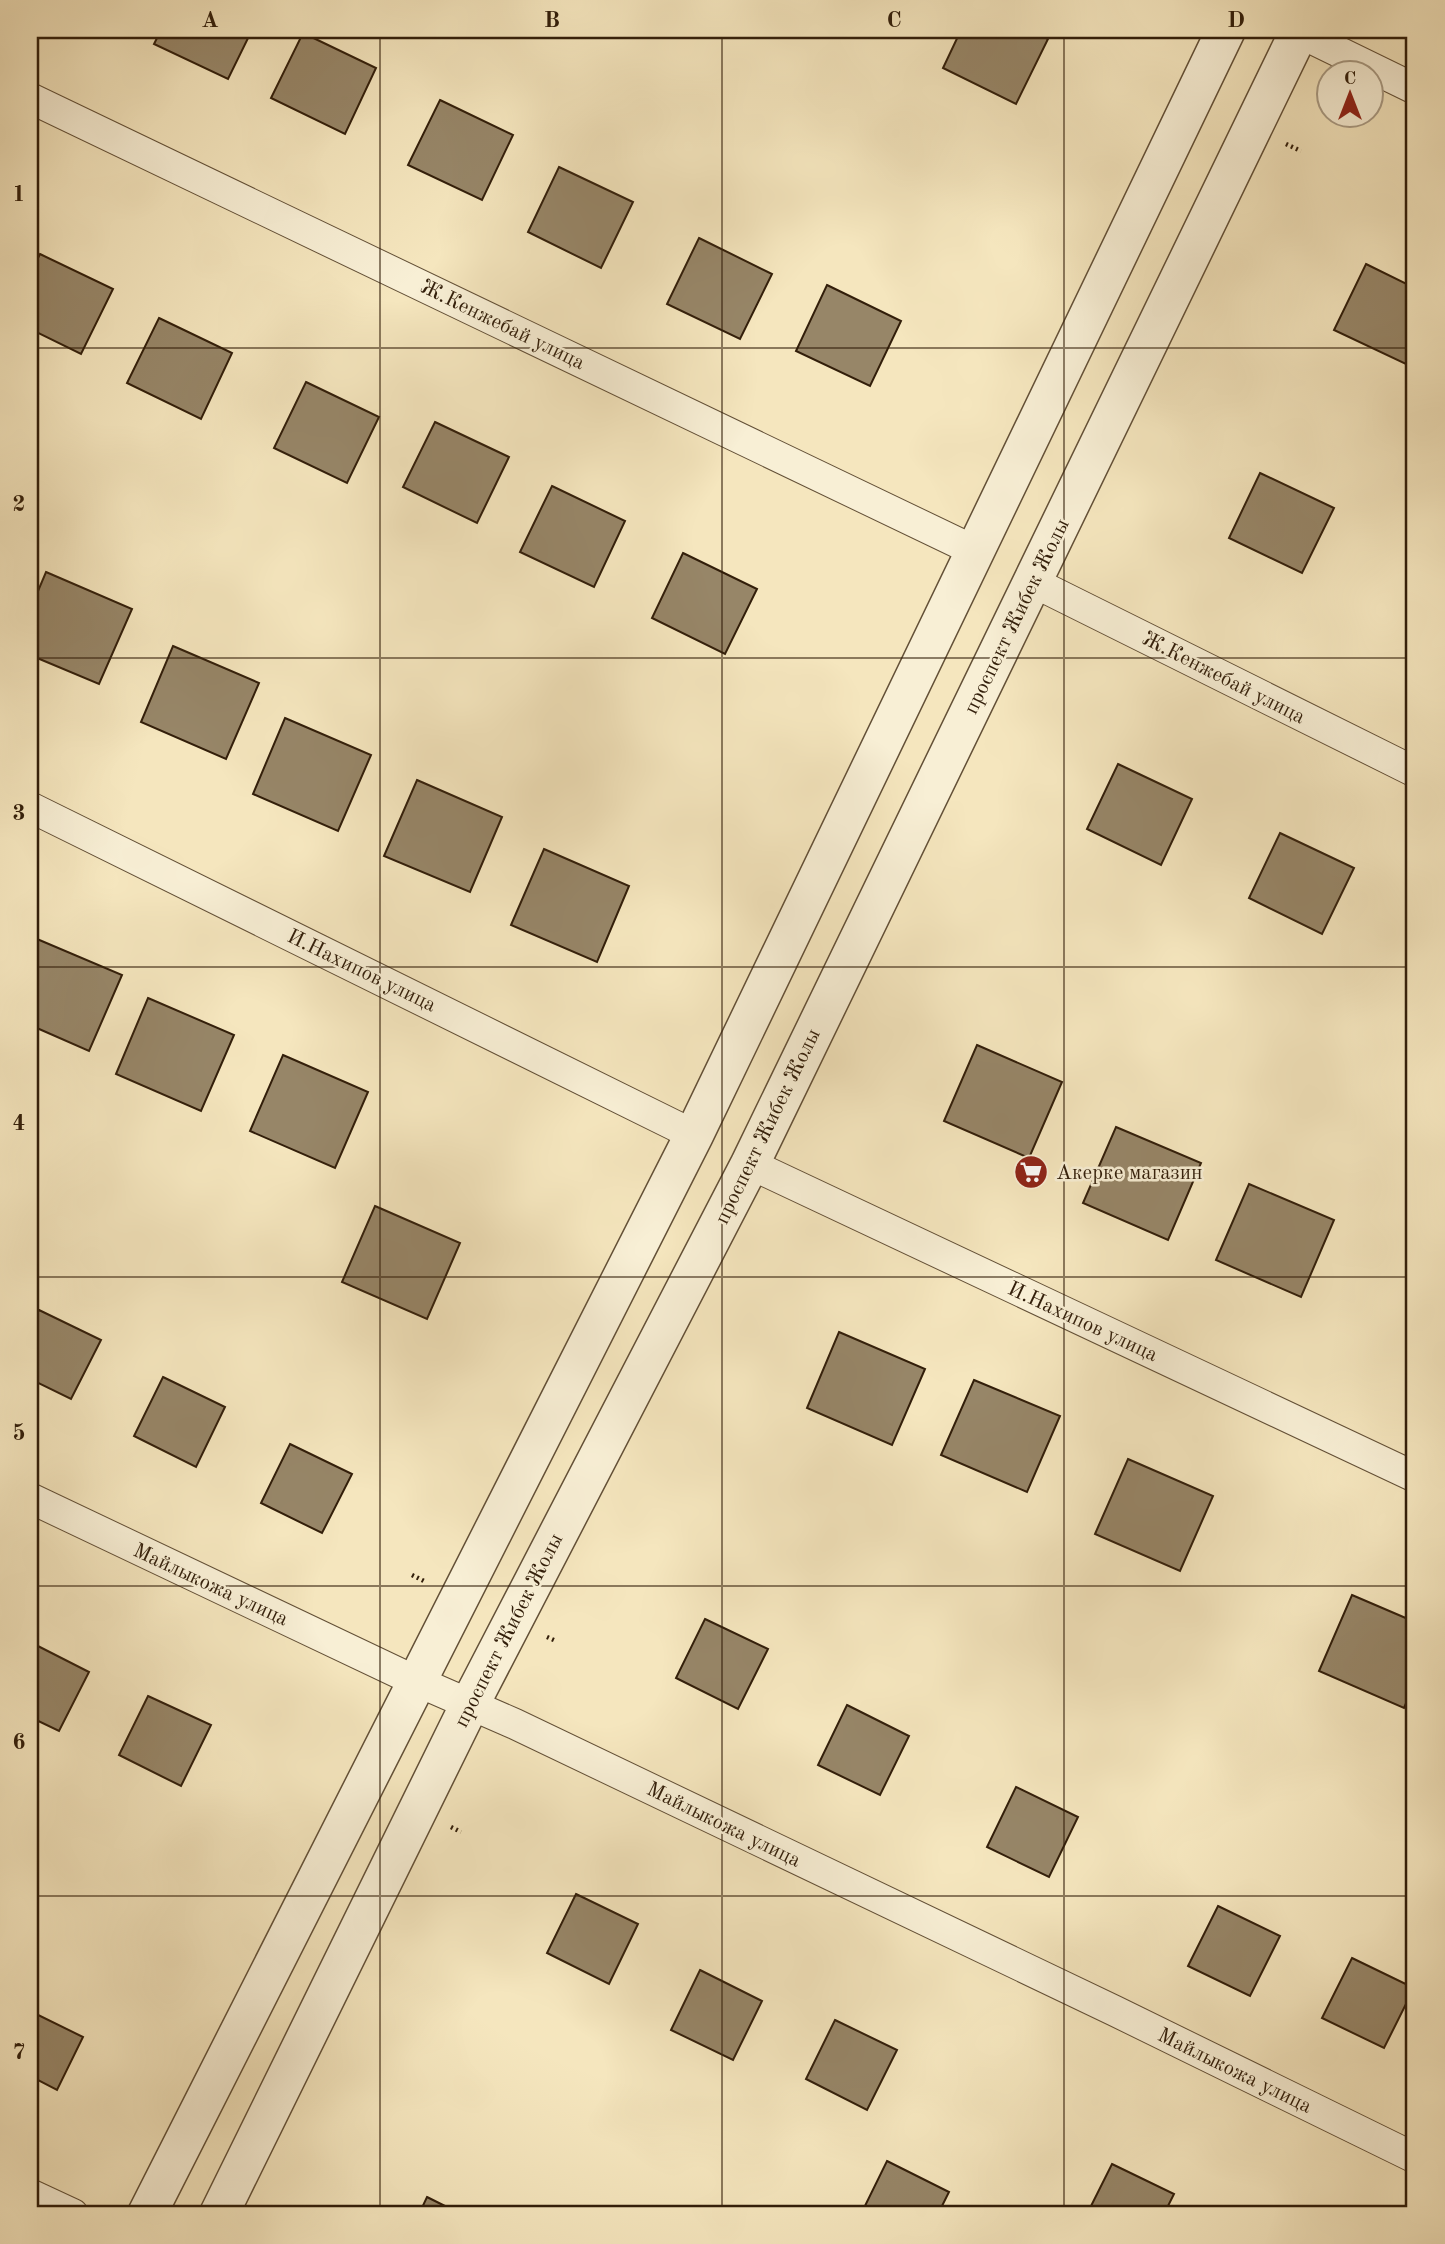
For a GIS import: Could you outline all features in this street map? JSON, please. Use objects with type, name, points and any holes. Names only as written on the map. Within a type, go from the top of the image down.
[{"type":"street","points":[[147,2214],[694,1135],[1226,30]]},
{"type":"street","points":[[1298,31],[1415,89]]},
{"type":"street","name":"проспект Жибек Жолы","points":[[219,2214],[470,1704],[750,1164],[1298,31]]},
{"type":"street","name":"Ж.Кенжебай улица","points":[[30,98],[975,551]]},
{"type":"street","name":"Ж.Кенжебай улица","points":[[1033,582],[1415,772]]},
{"type":"street","name":"И.Нахипов улица","points":[[30,807],[694,1135]]},
{"type":"street","name":"И.Нахипов улица","points":[[750,1164],[1415,1477]]},
{"type":"street","name":"Майлыкожа улица","points":[[30,1498],[1077,1993],[1415,2158]]},
{"type":"street","points":[[30,2193],[73,2214]]},
{"type":"building","points":[[161,30],[252,30],[228,79],[154,44]]},
{"type":"building","points":[[961,30],[1030,30],[1048,39],[1016,104],[943,68]]},
{"type":"building","points":[[303,33],[376,68],[345,134],[271,98]]},
{"type":"building","points":[[440,100],[513,135],[482,200],[408,165]]},
{"type":"building","points":[[559,167],[633,202],[601,268],[528,232]]},
{"type":"building","points":[[699,238],[772,274],[740,339],[667,304]]},
{"type":"building","points":[[40,254],[113,289],[81,354],[30,329],[30,274]]},
{"type":"building","points":[[1366,264],[1415,288],[1415,350],[1408,365],[1334,330]]},
{"type":"building","points":[[827,285],[901,321],[870,386],[796,351]]},
{"type":"building","points":[[159,318],[232,353],[201,419],[127,383]]},
{"type":"building","points":[[306,382],[379,417],[347,483],[274,448]]},
{"type":"building","points":[[435,422],[509,457],[477,523],[403,487]]},
{"type":"building","points":[[1260,473],[1334,508],[1302,573],[1229,538]]},
{"type":"building","points":[[552,486],[625,521],[594,587],[520,552]]},
{"type":"building","points":[[683,553],[757,589],[725,654],[652,618]]},
{"type":"building","points":[[46,572],[132,609],[99,684],[30,655],[30,610]]},
{"type":"building","points":[[173,646],[259,683],[226,759],[141,722]]},
{"type":"building","points":[[285,718],[371,755],[338,831],[253,794]]},
{"type":"building","points":[[1118,764],[1192,799],[1161,865],[1087,829]]},
{"type":"building","points":[[417,780],[502,817],[470,892],[384,856]]},
{"type":"building","points":[[1280,833],[1354,868],[1322,934],[1249,898]]},
{"type":"building","points":[[544,849],[629,886],[597,962],[511,925]]},
{"type":"building","points":[[37,939],[122,975],[89,1051],[30,1025],[30,955]]},
{"type":"building","points":[[148,998],[234,1035],[201,1111],[116,1074]]},
{"type":"building","points":[[977,1045],[1062,1082],[1029,1158],[944,1121]]},
{"type":"building","points":[[283,1055],[368,1092],[335,1168],[250,1131]]},
{"type":"building","points":[[1116,1127],[1201,1163],[1168,1240],[1083,1203]]},
{"type":"building","points":[[1249,1184],[1334,1220],[1301,1297],[1216,1260]]},
{"type":"building","points":[[375,1206],[460,1243],[427,1319],[342,1282]]},
{"type":"building","points":[[39,1310],[101,1340],[71,1399],[30,1379],[30,1328]]},
{"type":"building","points":[[839,1332],[925,1369],[892,1445],[807,1408]]},
{"type":"building","points":[[163,1377],[225,1407],[196,1467],[134,1436]]},
{"type":"building","points":[[974,1380],[1060,1416],[1027,1492],[941,1455]]},
{"type":"building","points":[[290,1444],[352,1474],[322,1533],[261,1503]]},
{"type":"building","points":[[1128,1459],[1213,1496],[1180,1571],[1095,1534]]},
{"type":"building","points":[[1352,1595],[1415,1622],[1415,1682],[1404,1708],[1319,1671]]},
{"type":"building","points":[[705,1619],[768,1649],[738,1709],[676,1678]]},
{"type":"building","points":[[30,1642],[89,1672],[59,1731],[30,1717]]},
{"type":"building","points":[[148,1696],[211,1725],[181,1786],[119,1755]]},
{"type":"building","points":[[847,1705],[909,1736],[880,1795],[818,1765]]},
{"type":"building","points":[[1016,1787],[1078,1817],[1049,1877],[987,1847]]},
{"type":"building","points":[[576,1894],[638,1924],[609,1984],[547,1953]]},
{"type":"building","points":[[1218,1906],[1280,1936],[1250,1996],[1188,1966]]},
{"type":"building","points":[[1352,1958],[1414,1988],[1384,2048],[1322,2018]]},
{"type":"building","points":[[700,1970],[762,2001],[733,2060],[671,2030]]},
{"type":"building","points":[[30,2011],[83,2037],[57,2090],[30,2076]]},
{"type":"building","points":[[835,2020],[897,2050],[867,2110],[806,2079]]},
{"type":"building","points":[[887,2161],[949,2192],[938,2214],[861,2214]]},
{"type":"building","points":[[1112,2164],[1174,2194],[1164,2214],[1087,2214]]},
{"type":"building","points":[[427,2197],[461,2214],[419,2214]]},
{"type":"place","name":"Акерке магазин","points":[[1031,1172]]}]
